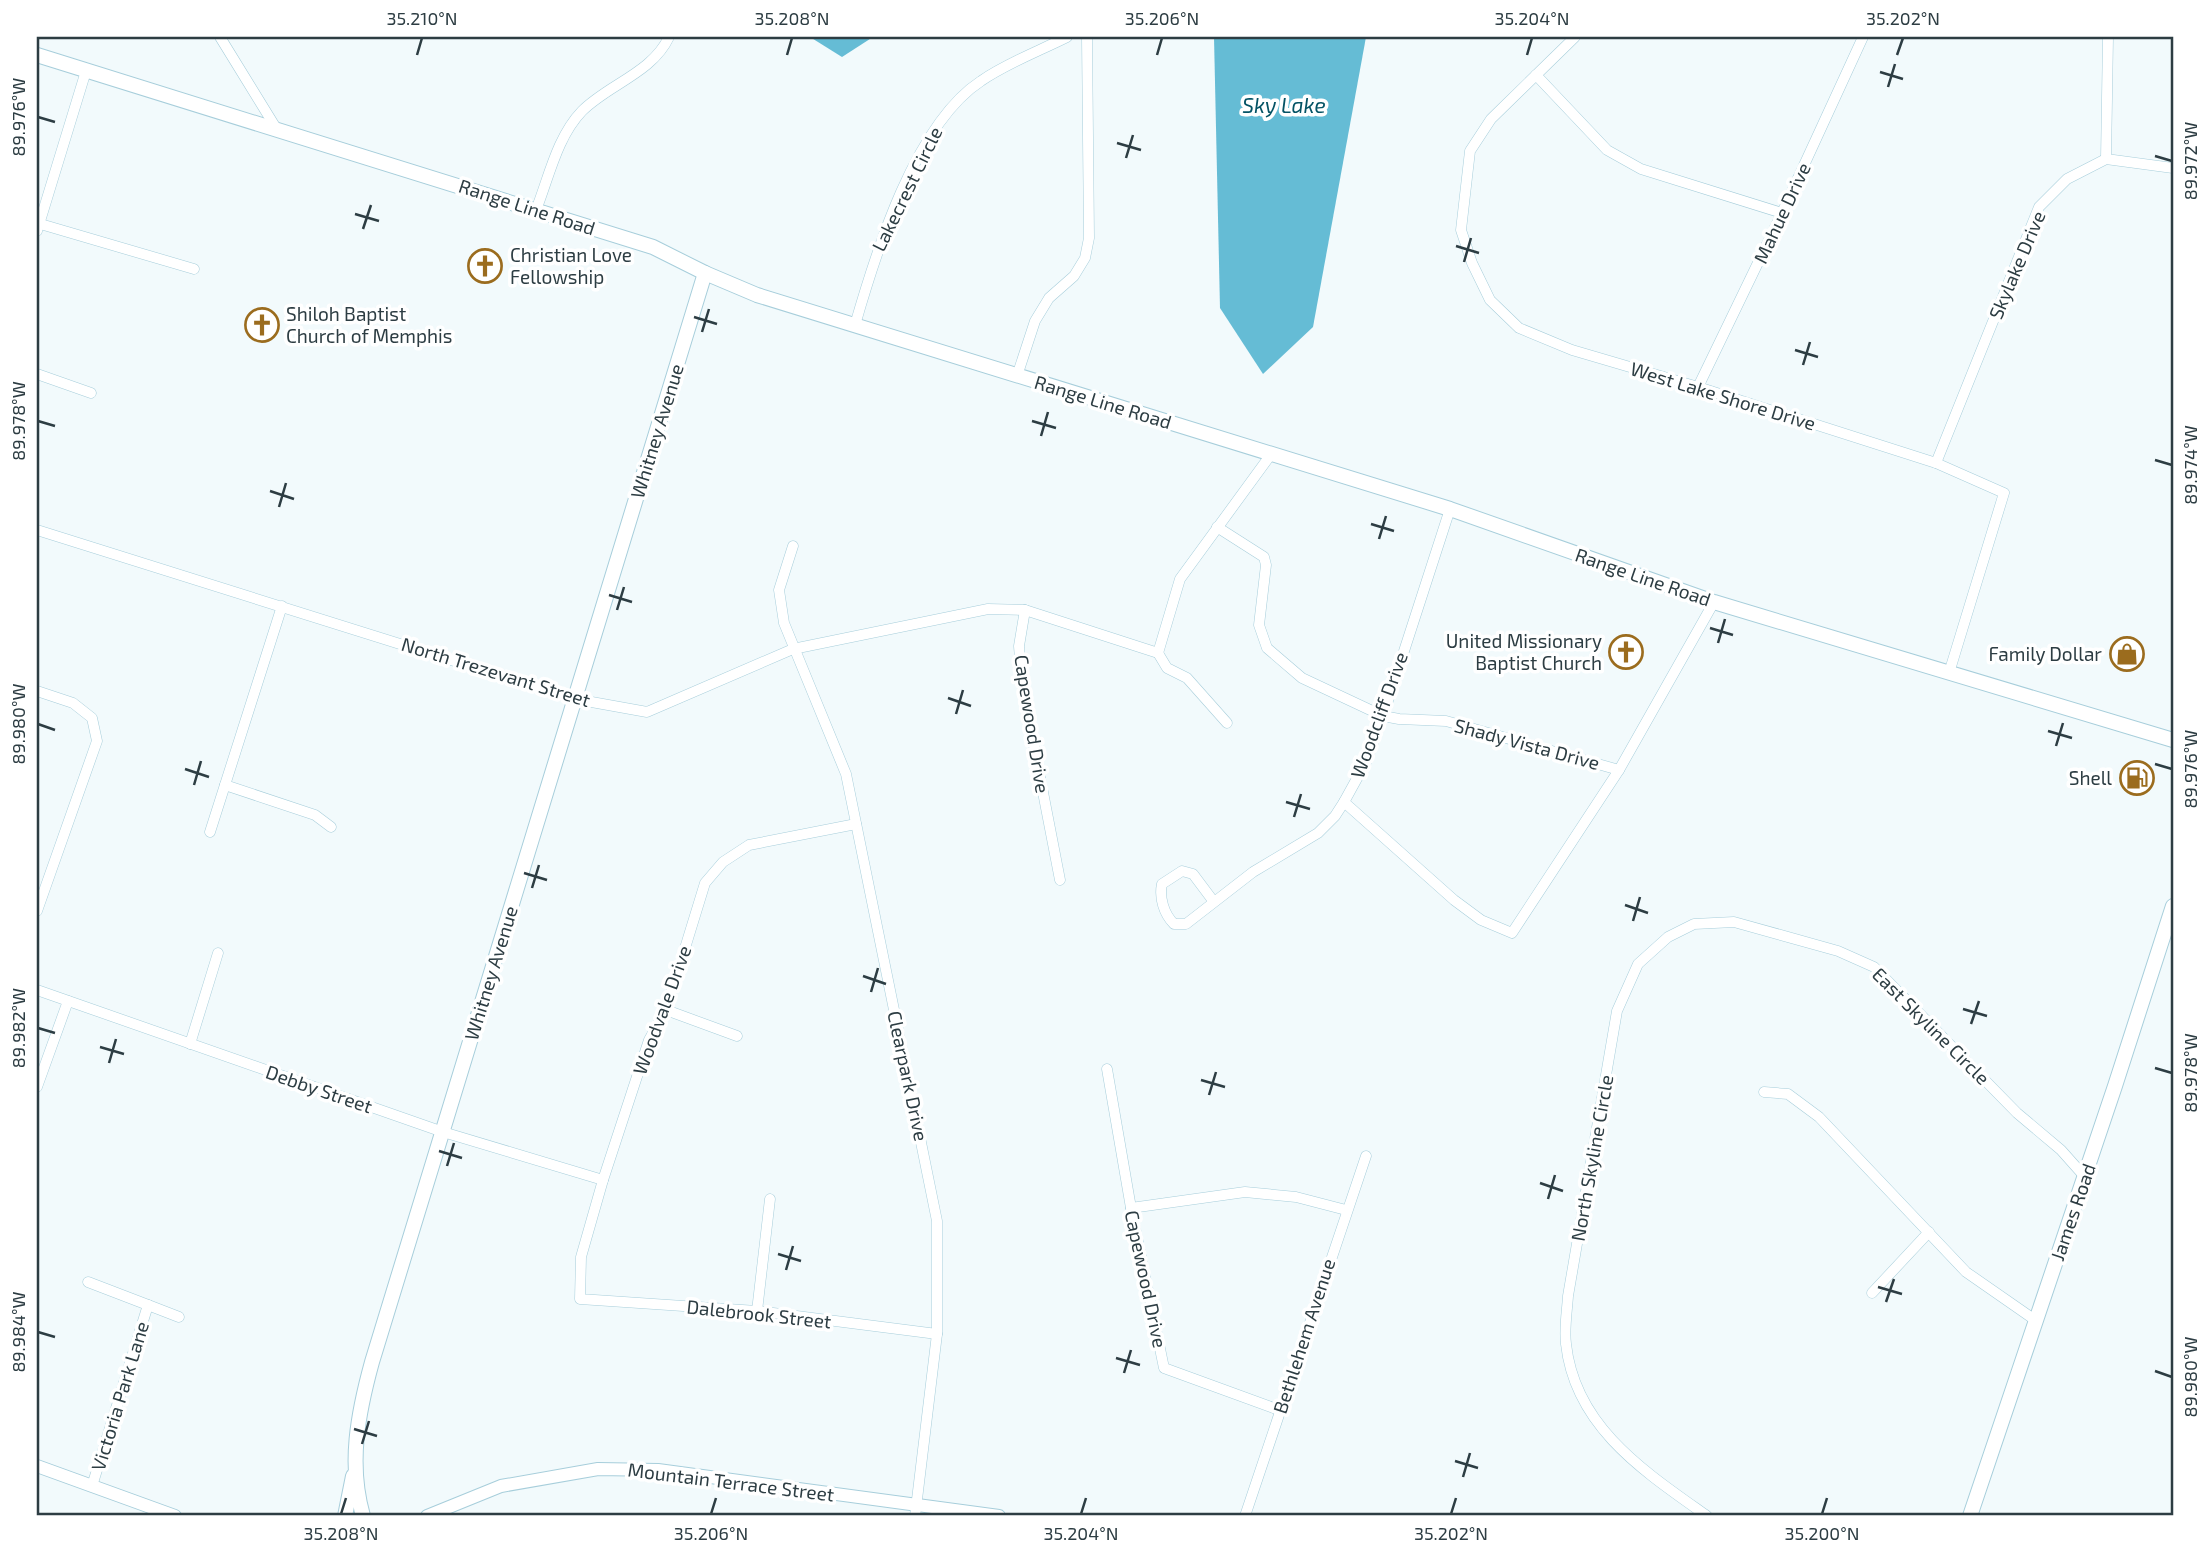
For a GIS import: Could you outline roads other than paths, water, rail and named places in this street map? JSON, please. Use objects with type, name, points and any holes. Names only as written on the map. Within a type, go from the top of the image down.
[{"type":"main road","name":"Range Line Road","points":[[37,55],[653,247],[705,274],[757,295],[1450,509],[1714,602],[2173,740]]},
{"type":"main road","name":"Whitney Avenue","points":[[363,1516],[356,1461],[360,1406],[705,274]]},
{"type":"main road","name":"James Road","points":[[1970,1516],[2173,906]]},
{"type":"main road","points":[[345,1516],[356,1461]]},
{"type":"street","points":[[220,37],[276,128]]},
{"type":"street","points":[[536,210],[570,125],[584,109],[650,62],[663,49],[669,37]]},
{"type":"street","name":"Lakecrest Circle","points":[[855,325],[874,258],[903,189],[951,105],[980,81],[1067,37]]},
{"type":"street","points":[[1017,376],[1035,321],[1049,298],[1074,276],[1085,258],[1089,238],[1087,37]]},
{"type":"street","name":"West Lake Shore Drive","points":[[1576,37],[1491,118],[1471,150],[1461,230],[1472,263],[1490,300],[1518,328],[1572,350],[1936,463],[2004,493],[1949,673]]},
{"type":"street","name":"Mahue Drive","points":[[1698,387],[1863,37]]},
{"type":"street","points":[[2108,37],[2106,159],[2173,168]]},
{"type":"street","points":[[86,71],[38,226],[194,269]]},
{"type":"street","points":[[1536,75],[1607,150],[1641,169],[1782,213]]},
{"type":"street","name":"Skylake Drive","points":[[1936,463],[2039,207],[2067,179],[2106,159]]},
{"type":"street","points":[[37,374],[91,393]]},
{"type":"street","points":[[1227,723],[1187,678],[1167,668],[1158,653],[1180,579],[1272,453]]},
{"type":"street","name":"Woodcliff Drive","points":[[1213,902],[1193,874],[1182,871],[1162,884],[1160,893],[1167,917],[1174,924],[1186,924],[1253,872],[1318,833],[1344,802],[1366,762],[1383,716],[1450,509]]},
{"type":"street","name":"Shady Vista Drive","points":[[1217,527],[1264,556],[1266,565],[1259,625],[1267,648],[1302,678],[1383,716],[1447,721],[1619,770]]},
{"type":"street","name":"North Trezevant Street","points":[[37,530],[575,699],[647,712],[793,649],[988,609],[1025,610],[1158,653]]},
{"type":"street","name":"Clearpark Drive","points":[[793,546],[779,590],[784,623],[846,774],[937,1221],[937,1334],[916,1511]]},
{"type":"street","points":[[1344,802],[1454,900],[1481,920],[1512,933],[1619,770],[1714,602]]},
{"type":"street","points":[[210,832],[282,606]]},
{"type":"street","name":"Capewood Drive","points":[[1025,610],[1019,646],[1022,684],[1060,880]]},
{"type":"street","points":[[37,691],[74,703],[92,718],[97,741],[37,911]]},
{"type":"street","points":[[225,785],[315,815],[331,827]]},
{"type":"street","name":"Woodvale Drive","points":[[580,1299],[581,1257],[603,1180],[649,1040],[666,1010],[705,883],[723,862],[749,845],[856,824]]},
{"type":"street","name":"East Skyline Circle","points":[[1668,937],[1694,924],[1734,922],[1838,951],[1874,967],[2017,1113],[2061,1150],[2085,1177]]},
{"type":"street","name":"North Skyline Circle","points":[[1668,937],[1638,964],[1617,1011],[1568,1296],[1566,1344],[1579,1396],[1602,1431],[1651,1476],[1707,1516]]},
{"type":"street","points":[[190,1044],[218,953]]},
{"type":"street","name":"Debby Street","points":[[37,989],[443,1132],[603,1180]]},
{"type":"street","points":[[37,1087],[68,1001]]},
{"type":"street","points":[[666,1010],[737,1036]]},
{"type":"street","name":"Capewood Drive","points":[[1107,1069],[1131,1208],[1164,1368],[1279,1410]]},
{"type":"street","points":[[1764,1092],[1788,1094],[1819,1116],[1966,1272],[2035,1320]]},
{"type":"street","name":"Bethlehem Avenue","points":[[1245,1516],[1366,1156]]},
{"type":"street","points":[[1131,1208],[1245,1192],[1296,1197],[1346,1210]]},
{"type":"street","points":[[757,1311],[770,1199]]},
{"type":"street","points":[[1872,1293],[1929,1231]]},
{"type":"street","name":"Victoria Park Lane","points":[[88,1282],[179,1317]]},
{"type":"street","name":"Dalebrook Street","points":[[580,1299],[757,1311],[937,1334]]},
{"type":"street","name":"Victoria Park Lane","points":[[92,1486],[148,1305]]},
{"type":"street","points":[[37,1466],[175,1516]]},
{"type":"street","name":"Mountain Terrace Street","points":[[427,1516],[501,1486],[598,1469],[659,1470],[916,1511],[999,1516]]},
{"type":"water","points":[[810,37],[873,37],[842,57]]},
{"type":"water","name":"Sky Lake","points":[[1214,37],[1366,37],[1313,327],[1263,374],[1220,308]]},
{"type":"place","name":"Christian Love Fellowship","points":[[485,266]]},
{"type":"place","name":"Shiloh Baptist Church of Memphis","points":[[262,325]]},
{"type":"place","name":"United Missionary Baptist Church","points":[[1626,652]]},
{"type":"place","name":"Family Dollar","points":[[2127,654]]},
{"type":"place","name":"Shell","points":[[2137,778]]}]
